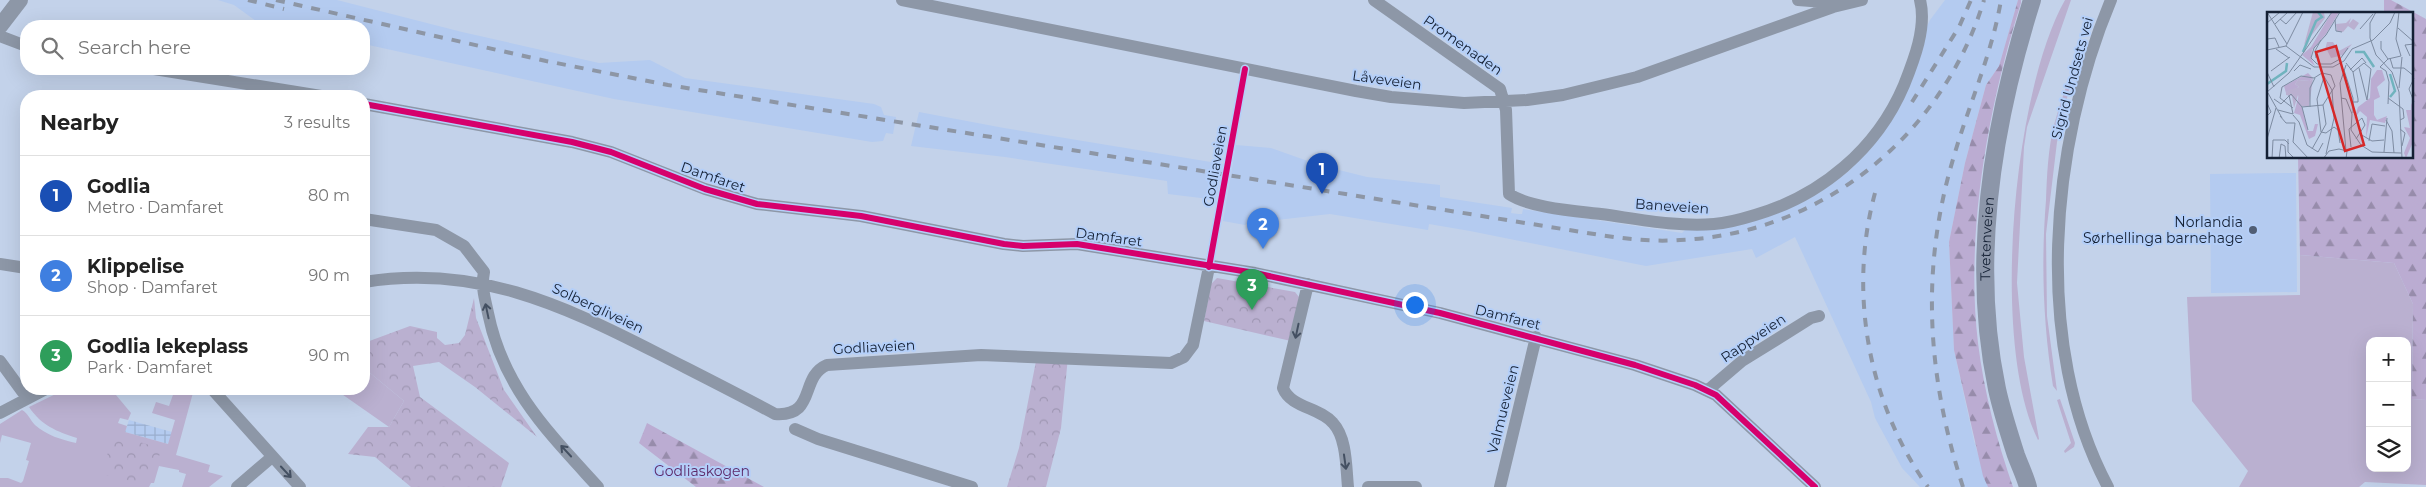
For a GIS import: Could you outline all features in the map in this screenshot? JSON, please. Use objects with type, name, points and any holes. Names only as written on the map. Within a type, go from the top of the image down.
[{"type":"main road","name":"Tvetenveien","points":[[2028,484],[2004,419],[1997,390],[1990,341],[1986,278],[1988,221],[1998,142],[2010,79],[2032,0]]},
{"type":"street","points":[[0,26],[20,0]]},
{"type":"street","name":"Låveveien","points":[[902,0],[1375,94],[1443,102],[1505,102],[1563,95],[1610,85],[1847,3],[1862,0]]},
{"type":"street","name":"Promenaden","points":[[1374,0],[1496,85],[1500,89],[1505,102]]},
{"type":"street","points":[[1798,0],[1847,3]]},
{"type":"street","name":"Baneveien","points":[[1505,102],[1507,190],[1514,198],[1594,213],[1678,224],[1717,224],[1735,220],[1787,204],[1808,193],[1851,161],[1866,146],[1891,111],[1908,76],[1920,34],[1920,0]]},
{"type":"street","name":"Sigrid Undsets vei","points":[[2108,487],[2080,422],[2070,384],[2061,326],[2058,264],[2061,208],[2070,136],[2092,56],[2111,0]]},
{"type":"street","points":[[0,36],[20,44]]},
{"type":"street","points":[[191,75],[284,90]]},
{"type":"street","name":"Damfaret","points":[[370,105],[572,142],[611,152],[705,189],[757,204],[861,216],[1004,244],[1023,246],[1077,244],[1308,284],[1440,313],[1536,337],[1635,365],[1708,390],[1731,407],[1815,487]]},
{"type":"street","points":[[370,221],[425,228],[449,236],[464,246],[484,272],[482,284],[491,329],[502,358],[520,393],[536,419],[598,487]]},
{"type":"street","points":[[0,264],[20,267]]},
{"type":"street","name":"Godliaveien","points":[[775,414],[787,415],[798,409],[805,400],[815,374],[827,365],[981,355],[1171,363],[1184,357],[1193,345],[1209,267]]},
{"type":"street","name":"Solbergliveien","points":[[370,282],[436,278],[482,284],[531,296],[578,313],[775,414]]},
{"type":"street","points":[[1308,284],[1283,388],[1289,398],[1334,423],[1343,446],[1348,487]]},
{"type":"street","name":"Rappveien","points":[[1708,390],[1742,361],[1811,318],[1819,316]]},
{"type":"street","name":"Valmueveien","points":[[1500,487],[1536,337]]},
{"type":"street","points":[[0,361],[20,388]]},
{"type":"street","points":[[0,413],[33,395]]},
{"type":"street","points":[[217,395],[300,487]]},
{"type":"street","points":[[795,429],[818,439],[972,487]]},
{"type":"street","points":[[237,487],[272,457]]},
{"type":"street","points":[[1368,487],[1416,487]]},
{"type":"shaded area","points":[[218,0],[337,0],[462,32],[599,63],[650,60],[685,78],[874,104],[881,107],[884,115],[896,117],[893,134],[886,133],[883,141],[872,142],[614,99],[370,45],[370,20],[255,20],[234,5]]},
{"type":"shaded area","points":[[1945,0],[2018,0],[1999,66],[1986,85],[1965,163],[1949,242],[1954,350],[1974,441],[1988,487],[1920,487],[1902,468],[1875,418],[1871,402],[1795,237],[1756,258],[1752,249],[1646,266],[1429,224],[1428,230],[1330,214],[1258,222],[1253,220],[1245,225],[1223,221],[1236,145],[1271,148],[1319,165],[1367,177],[1440,185],[1440,197],[1512,208],[1511,213],[1522,214],[1523,209],[1682,233],[1685,230],[1713,230],[1803,202],[1849,171],[1868,150],[1930,20]]},
{"type":"shaded area","points":[[919,112],[1223,164],[1215,203],[1209,199],[1168,194],[1167,181],[1005,157],[911,146]]},
{"type":"shaded area","name":"Norlandia Sørhellinga barnehage","points":[[2296,173],[2297,292],[2211,293],[2210,174]]},
{"type":"shaded area","points":[[129,420],[172,432],[168,444],[125,432]]},
{"type":"green space","points":[[2018,0],[2021,0],[2021,3],[2009,43],[1989,127],[1977,215],[1975,302],[1978,343],[1992,416],[2013,487],[1988,487],[1983,476],[1954,350],[1949,242],[1965,163],[1986,85],[1999,66]]},
{"type":"green space","points":[[2065,0],[2071,0],[2027,127],[2024,147],[2017,283],[2024,357],[2038,440],[2023,397],[2015,344],[2012,283],[2014,218],[2021,154],[2032,94],[2047,41]]},
{"type":"green space","points":[[2384,0],[2391,0],[2413,12],[2384,12]]},
{"type":"green space","points":[[2414,12],[2426,19],[2426,400],[2412,399],[2413,304],[2394,263],[2300,255],[2298,159],[2414,159]]},
{"type":"green space","points":[[2076,59],[2057,142],[2046,234],[2047,316],[2057,391],[2053,386],[2047,340],[2044,293],[2047,181],[2054,125]]},
{"type":"green space","points":[[2300,255],[2394,263],[2413,304],[2412,399],[2426,400],[2426,485],[2365,482],[2359,487],[2239,487],[2248,471],[2192,401],[2187,297],[2300,295]]},
{"type":"green space","points":[[1217,278],[1295,292],[1299,297],[1291,341],[1204,321],[1211,284]]},
{"type":"green space","points":[[474,298],[476,318],[504,390],[537,437],[475,387],[439,362],[413,366],[420,397],[509,463],[501,487],[411,487],[375,457],[348,454],[368,427],[389,427],[404,401],[370,373],[370,341],[410,326],[437,332],[437,338],[445,345],[459,343],[465,335]]},
{"type":"green space","points":[[1037,356],[1068,357],[1061,428],[1046,487],[1007,487],[1019,448]]},
{"type":"green space","points":[[370,373],[404,401],[389,427],[343,395],[370,395]]},
{"type":"green space","points":[[54,395],[116,395],[131,413],[128,420],[120,418],[118,423],[127,426],[125,432],[168,444],[175,420],[152,413],[156,402],[169,406],[173,395],[192,395],[176,455],[210,465],[208,472],[223,476],[209,487],[182,487],[186,474],[179,472],[179,470],[159,466],[154,483],[151,483],[149,487],[0,487],[0,478],[8,478],[21,483],[29,461],[26,460],[31,443],[2,435],[0,443],[0,424],[22,410],[44,432],[76,443],[77,438],[50,427],[39,419],[29,407]]},
{"type":"green space","points":[[2060,399],[2075,443],[2074,447],[2065,453],[2064,451],[2071,443],[2057,400]]},
{"type":"green space","name":"Godliaskogen","points":[[647,423],[764,487],[696,487],[639,443]]},
{"type":"green space","points":[[113,434],[163,449],[143,484],[102,474]]},
{"type":"railway","points":[[248,0],[284,9]]},
{"type":"railway","points":[[276,0],[365,20]]},
{"type":"railway","points":[[1912,102],[1959,27],[1971,0]]},
{"type":"railway","points":[[370,21],[546,61],[668,85],[1600,235],[1660,241],[1732,234],[1782,219],[1828,197],[1870,168],[1907,134],[1939,94],[1965,49],[1984,0]]},
{"type":"railway","points":[[1963,487],[1951,446],[1935,363],[1932,281],[1936,239],[1943,198],[1954,156],[1992,40],[2001,0]]},
{"type":"railway","points":[[1875,193],[1867,231],[1863,269],[1864,307],[1869,346],[1878,383],[1891,420],[1907,454],[1928,487]]},
{"type":"cycle path","points":[[1209,267],[1245,69]]},
{"type":"cycle path","points":[[370,105],[572,142],[611,152],[705,189],[757,204],[861,216],[1004,244],[1023,246],[1077,244],[1255,273],[1440,313],[1635,365],[1695,385],[1716,395],[1815,487]]},
{"type":"place","name":"Godlia","points":[[1322,194]]},
{"type":"place","name":"Norlandia Sørhellinga barnehage","points":[[2253,230]]},
{"type":"place","name":"Klippelise","points":[[1263,249]]},
{"type":"place","name":"Godlia lekeplass","points":[[1252,310]]}]
